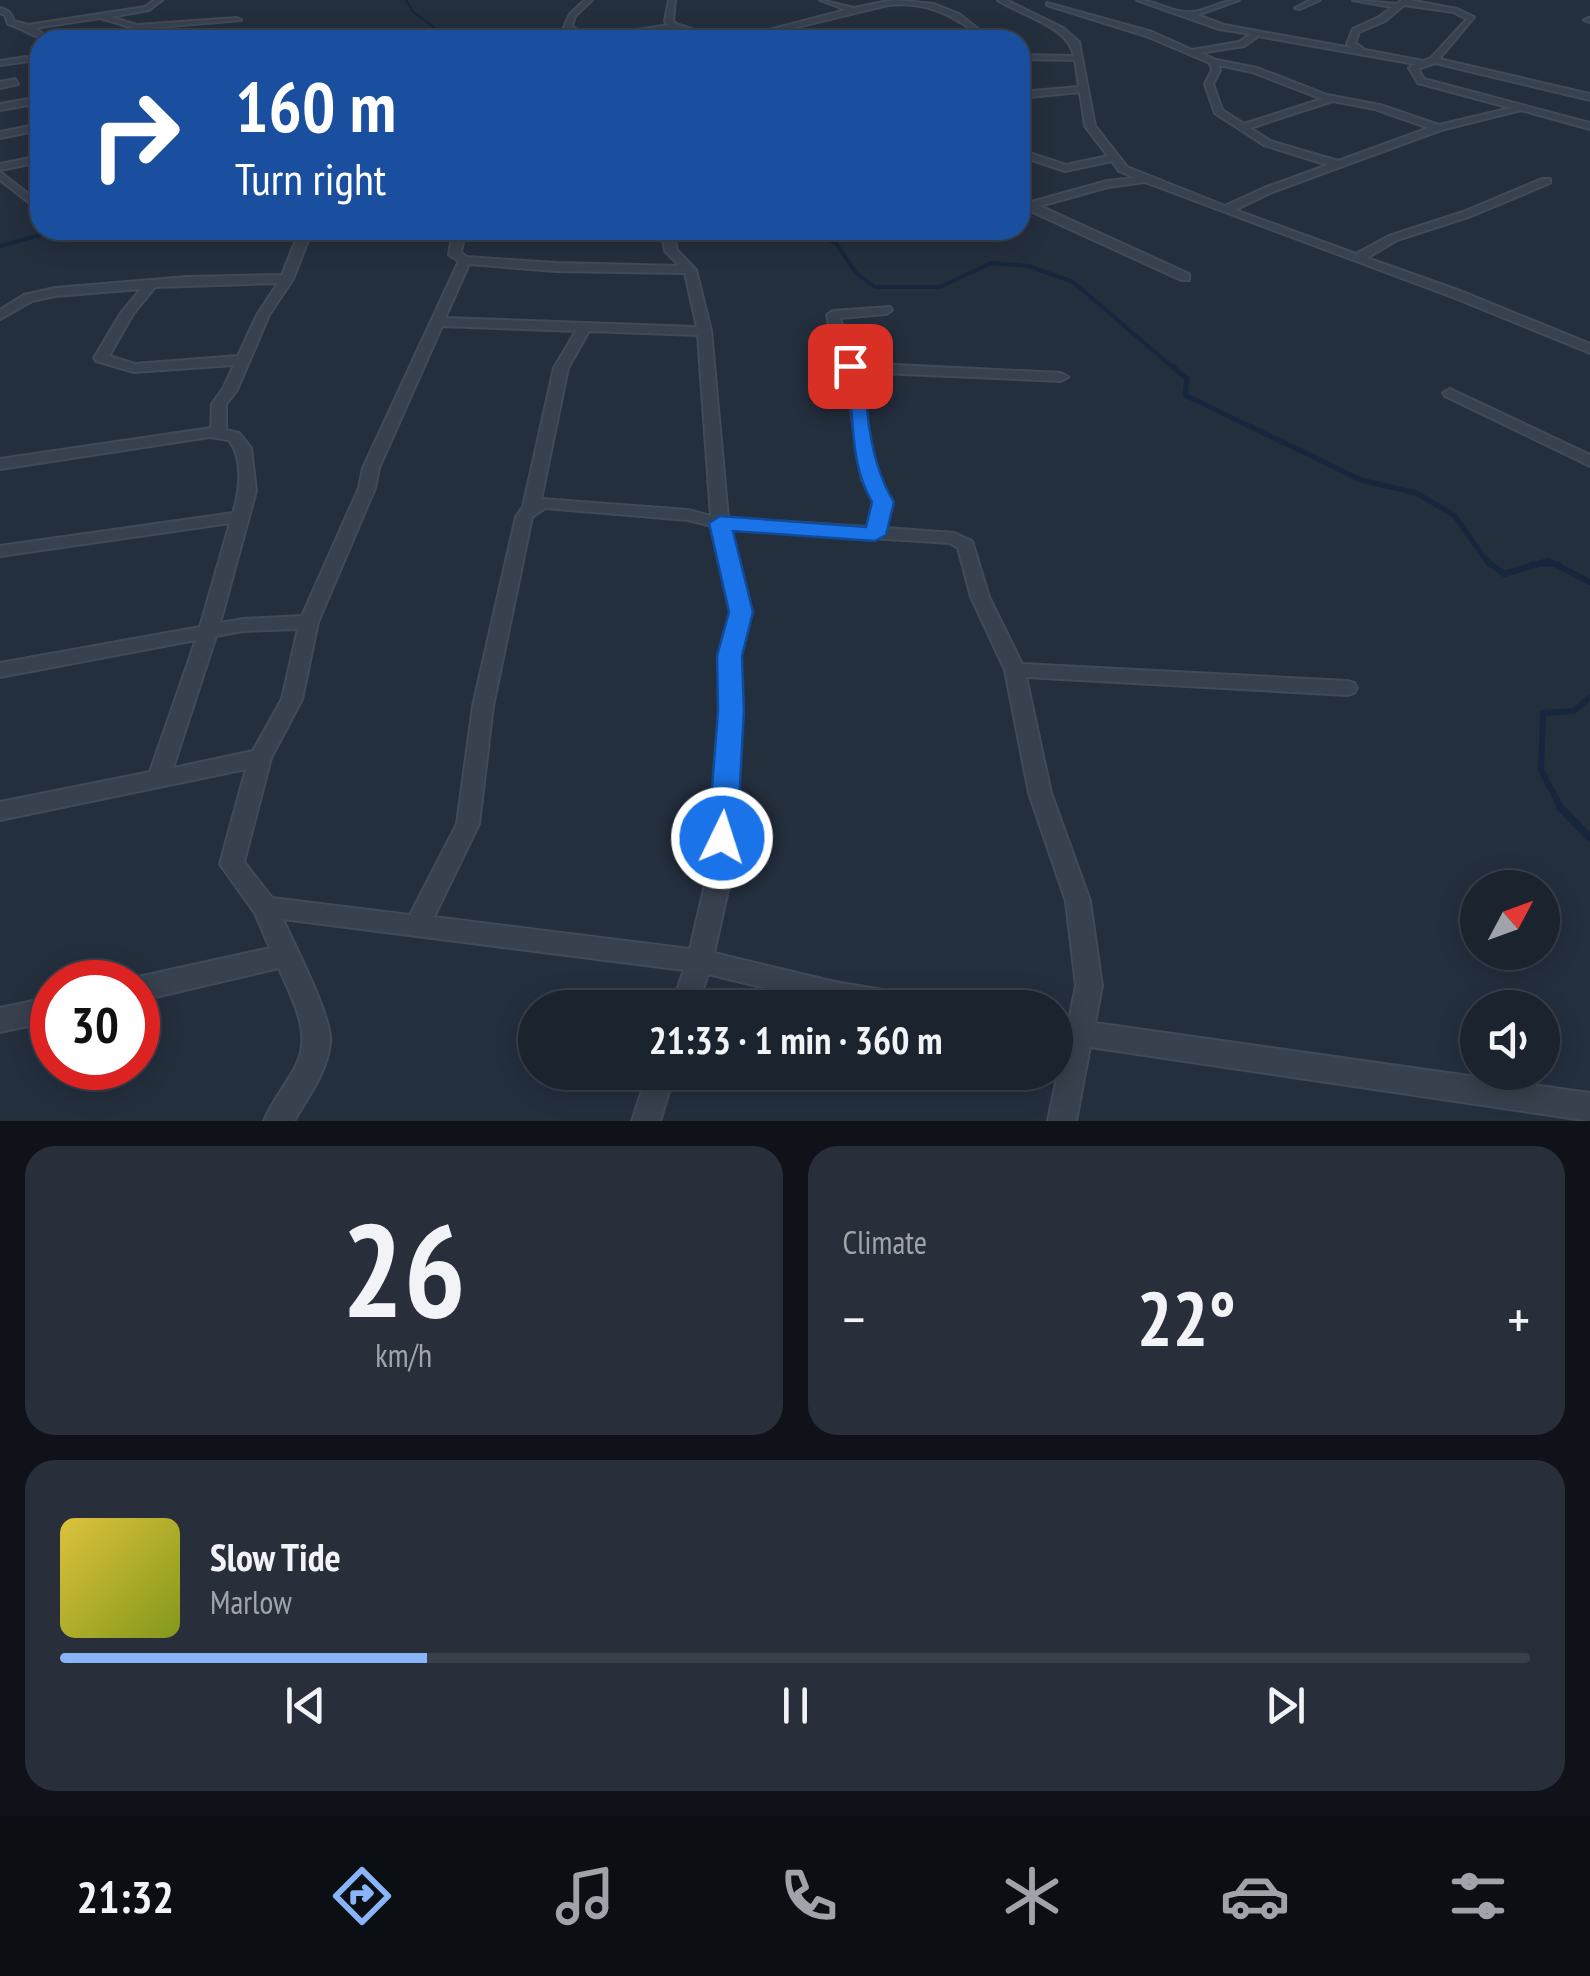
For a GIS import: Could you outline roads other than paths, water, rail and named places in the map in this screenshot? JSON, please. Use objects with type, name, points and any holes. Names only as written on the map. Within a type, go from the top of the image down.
[{"type":"street","points":[[82,0],[93,0]]},
{"type":"street","points":[[0,10],[8,14],[11,22],[28,26],[152,8],[159,0]]},
{"type":"street","points":[[572,30],[568,27],[569,21],[589,0]]},
{"type":"street","points":[[672,0],[668,22],[686,30]]},
{"type":"street","points":[[1001,0],[1060,30],[1076,44],[1090,126],[1111,158],[1144,180],[1359,258],[1590,349]]},
{"type":"street","points":[[1020,8],[1070,0]]},
{"type":"street","points":[[1140,0],[1256,34],[1420,63]]},
{"type":"street","points":[[1190,15],[1236,0]]},
{"type":"street","points":[[1298,8],[1316,0]]},
{"type":"street","points":[[1356,0],[1456,10],[1471,19],[1434,60]]},
{"type":"street","points":[[822,1],[853,10]]},
{"type":"street","points":[[774,30],[894,2],[934,3],[962,16],[977,30]]},
{"type":"street","points":[[1363,52],[1352,44],[1356,32],[1402,3]]},
{"type":"street","points":[[1049,4],[1149,34],[1214,62],[1254,70],[1332,99],[1377,107],[1438,128]]},
{"type":"street","points":[[100,16],[131,30]]},
{"type":"street","points":[[160,30],[238,20]]},
{"type":"street","points":[[28,26],[33,30]]},
{"type":"street","points":[[643,30],[673,26]]},
{"type":"street","points":[[1192,52],[1241,44],[1256,34]]},
{"type":"street","points":[[1030,57],[1079,58]]},
{"type":"street","points":[[0,62],[26,58]]},
{"type":"street","points":[[1590,97],[1434,60],[1412,68],[1420,81],[1590,126]]},
{"type":"street","points":[[1214,62],[1216,70],[1209,84],[1218,111],[1268,143],[1340,165]]},
{"type":"street","points":[[0,86],[16,82]]},
{"type":"street","points":[[1030,95],[1084,89]]},
{"type":"street","points":[[1243,127],[1332,99]]},
{"type":"street","points":[[0,108],[30,102]]},
{"type":"street","points":[[1226,210],[1268,190],[1438,128],[1520,108]]},
{"type":"street","points":[[0,135],[30,129]]},
{"type":"street","points":[[1030,156],[1065,168],[1111,158]]},
{"type":"street","points":[[0,167],[30,161]]},
{"type":"street","points":[[0,176],[16,198],[30,204]]},
{"type":"street","points":[[1030,204],[1107,184],[1144,180]]},
{"type":"street","points":[[1359,258],[1394,238],[1468,214],[1546,181]]},
{"type":"street","points":[[1030,207],[1185,277]]},
{"type":"street","points":[[218,433],[219,404],[263,315],[287,279],[302,240]]},
{"type":"street","points":[[457,240],[455,255],[465,260],[690,270]]},
{"type":"street","points":[[669,240],[671,251],[690,270],[704,331],[720,523],[741,612],[730,656],[731,711],[720,872],[690,990]]},
{"type":"street","points":[[278,1121],[310,1068],[318,1039],[266,907],[232,864],[260,758],[292,699],[309,622],[371,468],[465,260]]},
{"type":"street","points":[[0,315],[28,298],[55,292],[287,279]]},
{"type":"street","points":[[151,284],[127,313],[101,358],[134,368],[243,360]]},
{"type":"street","points":[[875,535],[883,502],[870,480],[858,411],[858,384],[840,349],[833,315],[886,310]]},
{"type":"street","points":[[438,322],[704,331]]},
{"type":"street","points":[[418,924],[468,824],[483,706],[524,517],[531,508],[561,368],[585,327]]},
{"type":"street","points":[[1569,339],[1590,332]]},
{"type":"street","points":[[850,366],[1061,376]]},
{"type":"street","points":[[1450,393],[1590,462]]},
{"type":"street","points":[[0,464],[166,436],[218,433],[234,436],[242,448],[248,491],[208,632],[158,779]]},
{"type":"street","points":[[531,508],[543,503],[688,515],[720,523],[954,538],[966,544],[980,597],[1014,670],[1040,793],[1078,901],[1090,986],[1073,1022]]},
{"type":"street","points":[[0,551],[240,516]]},
{"type":"street","points":[[0,670],[243,625],[309,622]]},
{"type":"street","points":[[1014,670],[1346,688]]},
{"type":"street","points":[[0,812],[260,758]]},
{"type":"street","points":[[266,907],[700,961],[820,990]]},
{"type":"street","points":[[160,984],[288,955]]},
{"type":"street","points":[[0,1020],[30,1013]]},
{"type":"street","points":[[1073,1033],[1590,1107]]},
{"type":"street","points":[[646,1121],[656,1090]]},
{"type":"street","points":[[1062,1121],[1064,1090]]},
{"type":"waterway","points":[[406,0],[412,11],[438,30]]},
{"type":"waterway","points":[[0,246],[30,238]]},
{"type":"waterway","points":[[828,240],[835,242],[856,273],[875,287],[940,287],[991,263],[1029,266],[1073,282],[1176,370]]},
{"type":"waterway","points":[[1173,367],[1187,379],[1185,395],[1361,480],[1416,493],[1454,515],[1489,564]]},
{"type":"waterway","points":[[1487,561],[1504,574],[1538,564]]},
{"type":"waterway","points":[[1538,564],[1548,561]]},
{"type":"waterway","points":[[1549,561],[1555,564]]},
{"type":"waterway","points":[[1531,564],[1538,564]]},
{"type":"waterway","points":[[1538,564],[1555,564]]},
{"type":"waterway","points":[[1555,564],[1559,564]]},
{"type":"waterway","points":[[1555,564],[1590,582]]},
{"type":"waterway","points":[[1561,808],[1541,770],[1543,713],[1574,711],[1590,697]]},
{"type":"waterway","points":[[1561,808],[1590,838]]}]
